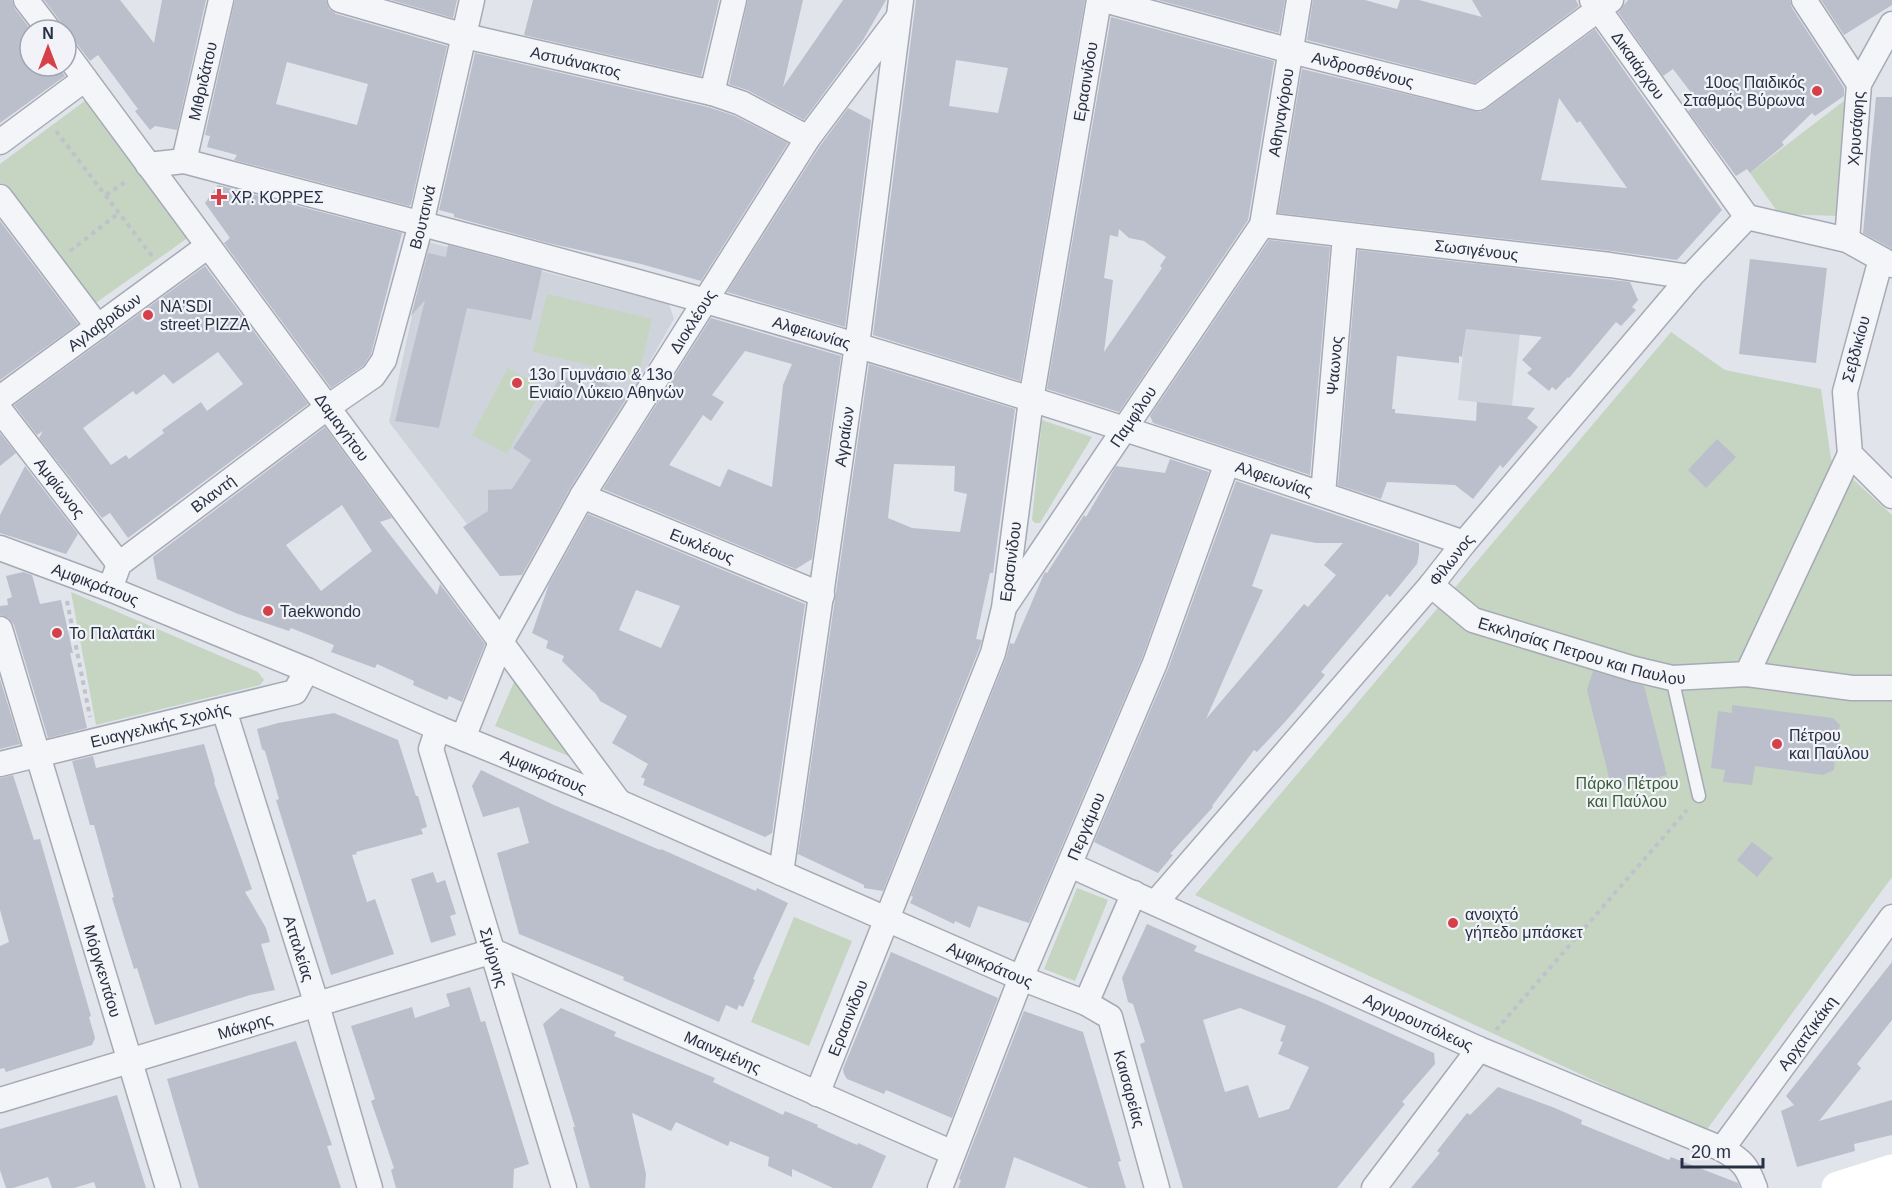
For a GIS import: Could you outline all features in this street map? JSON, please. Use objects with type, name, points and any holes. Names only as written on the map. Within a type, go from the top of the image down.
[{"type":"street","points":[[26,0],[40,18]]},
{"type":"street","name":"Μιθριδάτου","points":[[184,161],[221,0]]},
{"type":"street","name":"Αστυάνακτος","points":[[340,0],[465,36],[712,93],[741,104],[808,138]]},
{"type":"street","name":"Βουτσινά","points":[[328,407],[373,376],[384,360],[420,224],[472,0]]},
{"type":"street","points":[[712,93],[734,0]]},
{"type":"street","name":"Ανδροσθένους","points":[[1101,0],[1478,98],[1600,3]]},
{"type":"street","name":"Ερασινίδου","points":[[817,1094],[993,653],[1004,608],[1031,399],[1101,0]]},
{"type":"street","name":"Αθηναγόρου","points":[[1262,225],[1299,0]]},
{"type":"street","points":[[1804,0],[1858,84]]},
{"type":"street","name":"Δικαιάρχου","points":[[1600,3],[1747,217]]},
{"type":"street","name":"Διοκλέους","points":[[463,738],[501,642],[582,496],[808,138],[900,8]]},
{"type":"street","name":"Αγραίων","points":[[782,873],[857,345],[900,8]]},
{"type":"street","name":"Χρυσάφης","points":[[1847,240],[1858,84],[1892,24]]},
{"type":"street","name":"Δαμαγήτου","points":[[78,69],[619,802]]},
{"type":"street","points":[[0,142],[85,79]]},
{"type":"street","name":"Αλφειωνίας","points":[[148,165],[184,161],[705,301],[857,345],[1125,428],[1464,543]]},
{"type":"street","points":[[0,197],[98,327]]},
{"type":"street","points":[[1747,217],[1847,240],[1886,262]]},
{"type":"street","name":"Φίλωνος","points":[[1086,1003],[1145,898],[1431,585],[1690,277],[1747,217]]},
{"type":"street","name":"Σωσιγένους","points":[[1262,225],[1610,265],[1690,277]]},
{"type":"street","name":"Παμφίλου","points":[[1004,608],[1262,225]]},
{"type":"street","name":"Ψαωνος","points":[[1323,494],[1345,236]]},
{"type":"street","name":"Αγλαβριδων","points":[[0,398],[208,246]]},
{"type":"street","name":"Σεβδικίου","points":[[1850,454],[1845,392],[1886,262]]},
{"type":"street","name":"Βλαντή","points":[[119,564],[328,407]]},
{"type":"street","name":"Αμφίωνος","points":[[0,410],[119,564]]},
{"type":"street","points":[[1748,674],[1850,454],[1892,496]]},
{"type":"street","name":"Περγάμου","points":[[940,1188],[1021,978],[1155,663],[1227,463]]},
{"type":"street","name":"Ευκλέους","points":[[582,496],[822,595]]},
{"type":"street","name":"Αμφικράτους","points":[[0,548],[110,589],[307,670],[438,728],[619,802],[1021,978],[1086,1003]]},
{"type":"street","points":[[110,589],[119,564]]},
{"type":"street","name":"Εκκλησίας Πετρου και Παυλου","points":[[1431,585],[1473,620],[1634,669],[1672,678],[1748,674],[1852,688],[1892,688]]},
{"type":"street","name":"Μόργκεντάου","points":[[0,629],[168,1188]]},
{"type":"street","name":"Ευαγγελικής Σχολής","points":[[0,764],[295,692],[307,670]]},
{"type":"street","name":"Ατταλείας","points":[[224,710],[316,1005],[370,1188]]},
{"type":"street","name":"Σμύρνης","points":[[438,728],[431,749],[564,1188]]},
{"type":"street","name":"Αργυρουπόλεως","points":[[1070,865],[1479,1049],[1722,1149],[1746,1166],[1755,1188]]},
{"type":"street","name":"Αρχατζικάκη","points":[[1722,1149],[1892,917]]},
{"type":"street","name":"Μάκρης","points":[[0,1100],[493,951]]},
{"type":"street","name":"Μαινεμένης","points":[[493,951],[953,1153]]},
{"type":"street","name":"Καισαρείας","points":[[1086,1003],[1110,1017],[1157,1188]]},
{"type":"street","points":[[1374,1188],[1479,1049]]},
{"type":"street","points":[[1838,1188],[1892,1171]]},
{"type":"lane","points":[[1672,678],[1699,796]]},
{"type":"path","points":[[41,112],[168,276]]},
{"type":"path","points":[[51,266],[119,213]]},
{"type":"path","points":[[62,571],[95,741]]},
{"type":"path","points":[[1479,1049],[1699,796]]},
{"type":"shaded area","name":"13ο Γυμνάσιο & 13ο Ενιαίο Λύκειο Αθηνών","points":[[428,242],[669,304],[674,319],[621,412],[520,575],[500,576],[464,527],[467,524],[389,422]]},
{"type":"shaded area","points":[[1473,262],[1527,268],[1512,406],[1458,400]]},
{"type":"green space","points":[[1849,97],[1838,216],[1779,214],[1750,173]]},
{"type":"green space","points":[[86,100],[189,237],[90,307],[0,182],[0,164]]},
{"type":"green space","points":[[547,294],[652,319],[638,377],[533,352]]},
{"type":"green space","name":"Πάρκο Πέτρου και Παύλου","points":[[1671,332],[1725,370],[1821,389],[1831,459],[1892,515],[1892,877],[1705,1132],[1195,895]]},
{"type":"green space","points":[[508,368],[543,387],[507,454],[472,435]]},
{"type":"green space","points":[[1042,420],[1092,437],[1040,523],[1035,523],[1032,520]]},
{"type":"green space","points":[[71,592],[258,672],[264,680],[260,685],[96,725]]},
{"type":"green space","points":[[517,675],[576,759],[495,726]]},
{"type":"green space","points":[[1077,888],[1108,900],[1075,981],[1044,969]]},
{"type":"green space","points":[[794,917],[852,941],[809,1046],[751,1022]]},
{"type":"building","points":[[0,0],[12,0],[22,18],[18,18],[18,78],[62,78],[0,123]]},
{"type":"building","points":[[44,0],[120,0],[154,43],[162,0],[206,0],[177,130],[155,126],[150,130],[135,111],[138,109],[98,55],[90,61],[78,45],[78,18],[58,18]]},
{"type":"building","points":[[235,0],[326,0],[329,9],[336,14],[447,46],[409,206],[234,160],[237,155],[207,147],[210,136],[205,135]],"holes":[[[287,62],[368,84],[357,125],[276,104]]]},
{"type":"building","points":[[391,0],[457,0],[453,18]]},
{"type":"building","points":[[533,0],[719,0],[701,76],[524,35]]},
{"type":"building","points":[[748,0],[803,0],[783,87],[843,0],[886,0],[863,40],[804,120],[747,90],[729,84]]},
{"type":"building","points":[[916,0],[1085,0],[1020,381],[873,335]],"holes":[[[956,60],[1008,68],[998,113],[949,106]]]},
{"type":"building","points":[[1158,0],[1285,0],[1279,33]]},
{"type":"building","points":[[1313,0],[1365,0],[1397,9],[1400,0],[1419,0],[1482,17],[1472,0],[1576,0],[1579,6],[1475,83],[1307,40]]},
{"type":"building","points":[[1628,0],[1790,0],[1792,8],[1844,88],[1844,96],[1815,116],[1812,113],[1782,142],[1784,145],[1750,173],[1747,169],[1736,176],[1688,111],[1699,103],[1673,69],[1663,76],[1618,12]]},
{"type":"building","points":[[1821,0],[1892,0],[1892,5],[1844,35]]},
{"type":"building","points":[[1111,17],[1274,61],[1248,220],[1119,412],[1047,389]],"holes":[[[1119,229],[1129,238],[1144,241],[1166,257],[1160,266],[1162,268],[1104,352],[1113,280],[1104,278],[1110,235],[1118,237]]]},
{"type":"building","points":[[1595,29],[1722,210],[1677,260],[1278,213],[1302,69],[1480,112]],"holes":[[[1559,98],[1577,123],[1580,121],[1627,188],[1541,180]]]},
{"type":"building","points":[[475,53],[708,107],[735,116],[788,143],[701,281],[454,217],[454,214],[439,210]]},
{"type":"building","points":[[1876,97],[1892,97],[1892,249],[1863,233]]},
{"type":"building","points":[[848,108],[871,120],[845,327],[727,292],[820,146]]},
{"type":"building","points":[[218,185],[402,233],[371,354],[363,366],[331,388],[224,243],[230,238],[205,203]]},
{"type":"building","points":[[0,221],[78,324],[0,380]]},
{"type":"building","points":[[1269,240],[1330,247],[1310,475],[1153,423],[1150,416]]},
{"type":"building","points":[[448,245],[542,270],[531,320],[467,308],[439,428],[395,421],[425,300],[411,316],[428,253],[446,257]]},
{"type":"building","points":[[1358,250],[1630,282],[1638,300],[1632,307],[1636,310],[1621,326],[1616,322],[1569,378],[1556,390],[1552,387],[1549,391],[1527,373],[1532,369],[1522,360],[1542,337],[1466,329],[1459,363],[1397,356],[1392,409],[1395,409],[1395,413],[1476,421],[1477,402],[1535,408],[1527,418],[1538,427],[1503,468],[1500,465],[1473,499],[1455,485],[1387,482],[1381,499],[1338,485]]},
{"type":"building","points":[[1750,259],[1827,268],[1816,363],[1739,354]]},
{"type":"building","points":[[205,266],[308,404],[128,538],[110,513],[102,518],[39,438],[43,431],[37,435],[14,405]],"holes":[[[218,352],[243,384],[207,411],[201,402],[162,430],[164,433],[129,459],[126,455],[111,465],[83,428],[133,391],[136,395],[164,374],[173,384]]]},
{"type":"building","points":[[711,318],[841,356],[812,559],[796,569],[603,489]],"holes":[[[745,351],[792,364],[783,385],[772,487],[728,469],[720,487],[669,465],[703,415],[711,421],[724,402],[712,395]]]},
{"type":"building","points":[[869,364],[1015,409],[993,573],[990,573],[976,639],[982,640],[979,649],[883,891],[864,888],[864,885],[798,854]],"holes":[[[894,464],[955,466],[954,491],[967,494],[960,532],[912,528],[888,518]]]},
{"type":"building","points":[[562,375],[587,390],[595,377],[627,397],[570,488],[522,575],[500,576],[463,527],[488,511],[488,490],[512,489],[531,460],[513,448]]},
{"type":"building","points":[[325,427],[392,518],[380,522],[437,595],[440,584],[485,644],[462,702],[449,696],[447,700],[413,685],[414,681],[377,664],[375,668],[331,652],[334,645],[291,628],[289,631],[238,614],[157,579],[153,557]],"holes":[[[342,505],[372,551],[321,591],[286,545]]]},
{"type":"building","points":[[0,433],[16,453],[0,466]]},
{"type":"building","points":[[1717,439],[1736,457],[1706,488],[1688,470]]},
{"type":"building","points":[[1170,459],[1209,472],[1142,658],[1029,923],[978,906],[970,928],[955,921],[954,924],[910,903],[1010,643],[1014,644],[1045,572],[1047,573],[1084,515],[1086,517],[1116,466],[1165,473]]},
{"type":"building","points":[[25,466],[78,534],[66,554],[0,533],[0,515]]},
{"type":"building","points":[[1236,481],[1419,543],[1417,564],[1390,597],[1387,594],[1321,672],[1325,675],[1285,722],[1257,752],[1254,750],[1213,807],[1170,854],[1173,855],[1158,873],[1094,842],[1168,669]],"holes":[[[1271,534],[1316,543],[1343,543],[1324,565],[1336,575],[1308,607],[1304,604],[1206,719],[1263,590],[1252,586]]]},
{"type":"building","points":[[588,514],[805,604],[772,833],[765,837],[643,785],[645,779],[641,777],[648,764],[612,743],[627,716],[600,701],[596,694],[562,661],[564,656],[546,648],[548,641],[532,633],[549,584]],"holes":[[[636,590],[680,606],[661,648],[619,630]]]},
{"type":"building","points":[[23,572],[32,575],[40,604],[61,600],[87,728],[48,738],[14,625],[9,618],[0,615],[0,606],[8,605],[7,599],[12,597],[6,576]]},
{"type":"building","points":[[1593,671],[1644,686],[1667,775],[1612,789],[1587,690]]},
{"type":"building","points":[[0,679],[20,744],[0,749]]},
{"type":"building","name":"Πέτρου και Παύλου","points":[[1732,705],[1833,718],[1840,725],[1838,732],[1841,746],[1835,757],[1834,770],[1823,775],[1755,766],[1752,785],[1723,782],[1725,770],[1711,768],[1718,711],[1732,713]]},
{"type":"building","points":[[334,713],[398,740],[427,827],[421,829],[423,834],[352,855],[367,902],[375,899],[394,954],[331,975],[276,800],[279,799],[257,729]]},
{"type":"building","points":[[204,744],[214,782],[252,889],[245,892],[266,928],[270,942],[261,944],[275,990],[250,995],[155,1025],[137,968],[134,969],[112,898],[114,897],[94,825],[90,825],[72,761],[93,756],[96,768]]},
{"type":"building","points":[[481,770],[554,805],[756,891],[757,888],[788,903],[753,979],[755,980],[743,1007],[739,1005],[737,1010],[726,1005],[719,1022],[623,980],[624,977],[519,934],[497,853],[529,843],[519,807],[483,817],[472,786]]},
{"type":"building","points":[[13,775],[34,840],[40,839],[91,1016],[89,1017],[95,1038],[92,1045],[6,1072],[4,1068],[0,1069],[0,946],[9,942],[0,910],[0,778]]},
{"type":"building","points":[[1752,842],[1773,858],[1757,877],[1737,860]]},
{"type":"building","points":[[433,872],[437,883],[445,880],[456,914],[450,916],[456,935],[431,943],[411,879]]},
{"type":"building","points":[[1147,924],[1197,946],[1194,951],[1317,1000],[1434,1053],[1435,1064],[1402,1102],[1405,1104],[1337,1188],[1183,1188],[1140,1044],[1145,1042],[1133,1004],[1128,1002],[1122,978]],"holes":[[[1240,1008],[1286,1026],[1278,1054],[1309,1067],[1289,1109],[1259,1118],[1248,1085],[1225,1092],[1203,1020]]]},
{"type":"building","points":[[891,952],[998,998],[952,1118],[886,1090],[884,1094],[847,1079],[844,1074],[843,1069]]},
{"type":"building","points":[[1892,962],[1892,1020],[1857,1064],[1861,1068],[1819,1121],[1892,1100],[1892,1135],[1854,1144],[1855,1151],[1797,1167],[1781,1111],[1794,1105],[1786,1096]]},
{"type":"building","points":[[470,987],[481,1022],[485,1021],[529,1164],[514,1169],[513,1188],[396,1188],[391,1170],[394,1168],[371,1101],[375,1099],[351,1026],[412,1007],[415,1018],[450,1006],[446,994]]},
{"type":"building","points":[[561,1008],[616,1032],[614,1036],[715,1078],[713,1082],[783,1115],[785,1111],[886,1156],[872,1188],[833,1188],[792,1169],[792,1177],[768,1166],[769,1157],[730,1141],[728,1146],[676,1122],[671,1131],[632,1113],[646,1174],[645,1188],[590,1188],[573,1127],[575,1127],[543,1024]]},
{"type":"building","points":[[1024,1011],[1083,1032],[1121,1161],[1118,1162],[1126,1188],[1089,1188],[1014,1157],[1005,1188],[958,1188],[961,1180],[959,1179]]},
{"type":"building","points":[[296,1041],[332,1145],[327,1146],[341,1188],[199,1188],[167,1079]]},
{"type":"building","points":[[1498,1087],[1555,1108],[1582,1120],[1581,1124],[1669,1160],[1671,1157],[1738,1183],[1740,1188],[1411,1188],[1440,1153],[1437,1151],[1467,1113],[1470,1115]]},
{"type":"building","points":[[117,1095],[146,1188],[96,1188],[94,1182],[74,1188],[52,1188],[48,1177],[6,1188],[0,1170],[0,1129]]},
{"type":"place","name":"10ος Παιδικός Σταθμός Βύρωνα","points":[[1817,91]]},
{"type":"place","name":"ΧΡ. ΚΟΡΡΕΣ","points":[[219,197]]},
{"type":"place","name":"NA'SDI street PIZZA","points":[[148,315]]},
{"type":"place","name":"13ο Γυμνάσιο & 13ο Ενιαίο Λύκειο Αθηνών","points":[[517,383]]},
{"type":"place","name":"Taekwondo","points":[[268,611]]},
{"type":"place","name":"Το Παλατάκι","points":[[57,633]]},
{"type":"place","name":"Πέτρου και Παύλου","points":[[1777,744]]},
{"type":"place","name":"ανοιχτό γήπεδο μπάσκετ","points":[[1453,923]]}]
